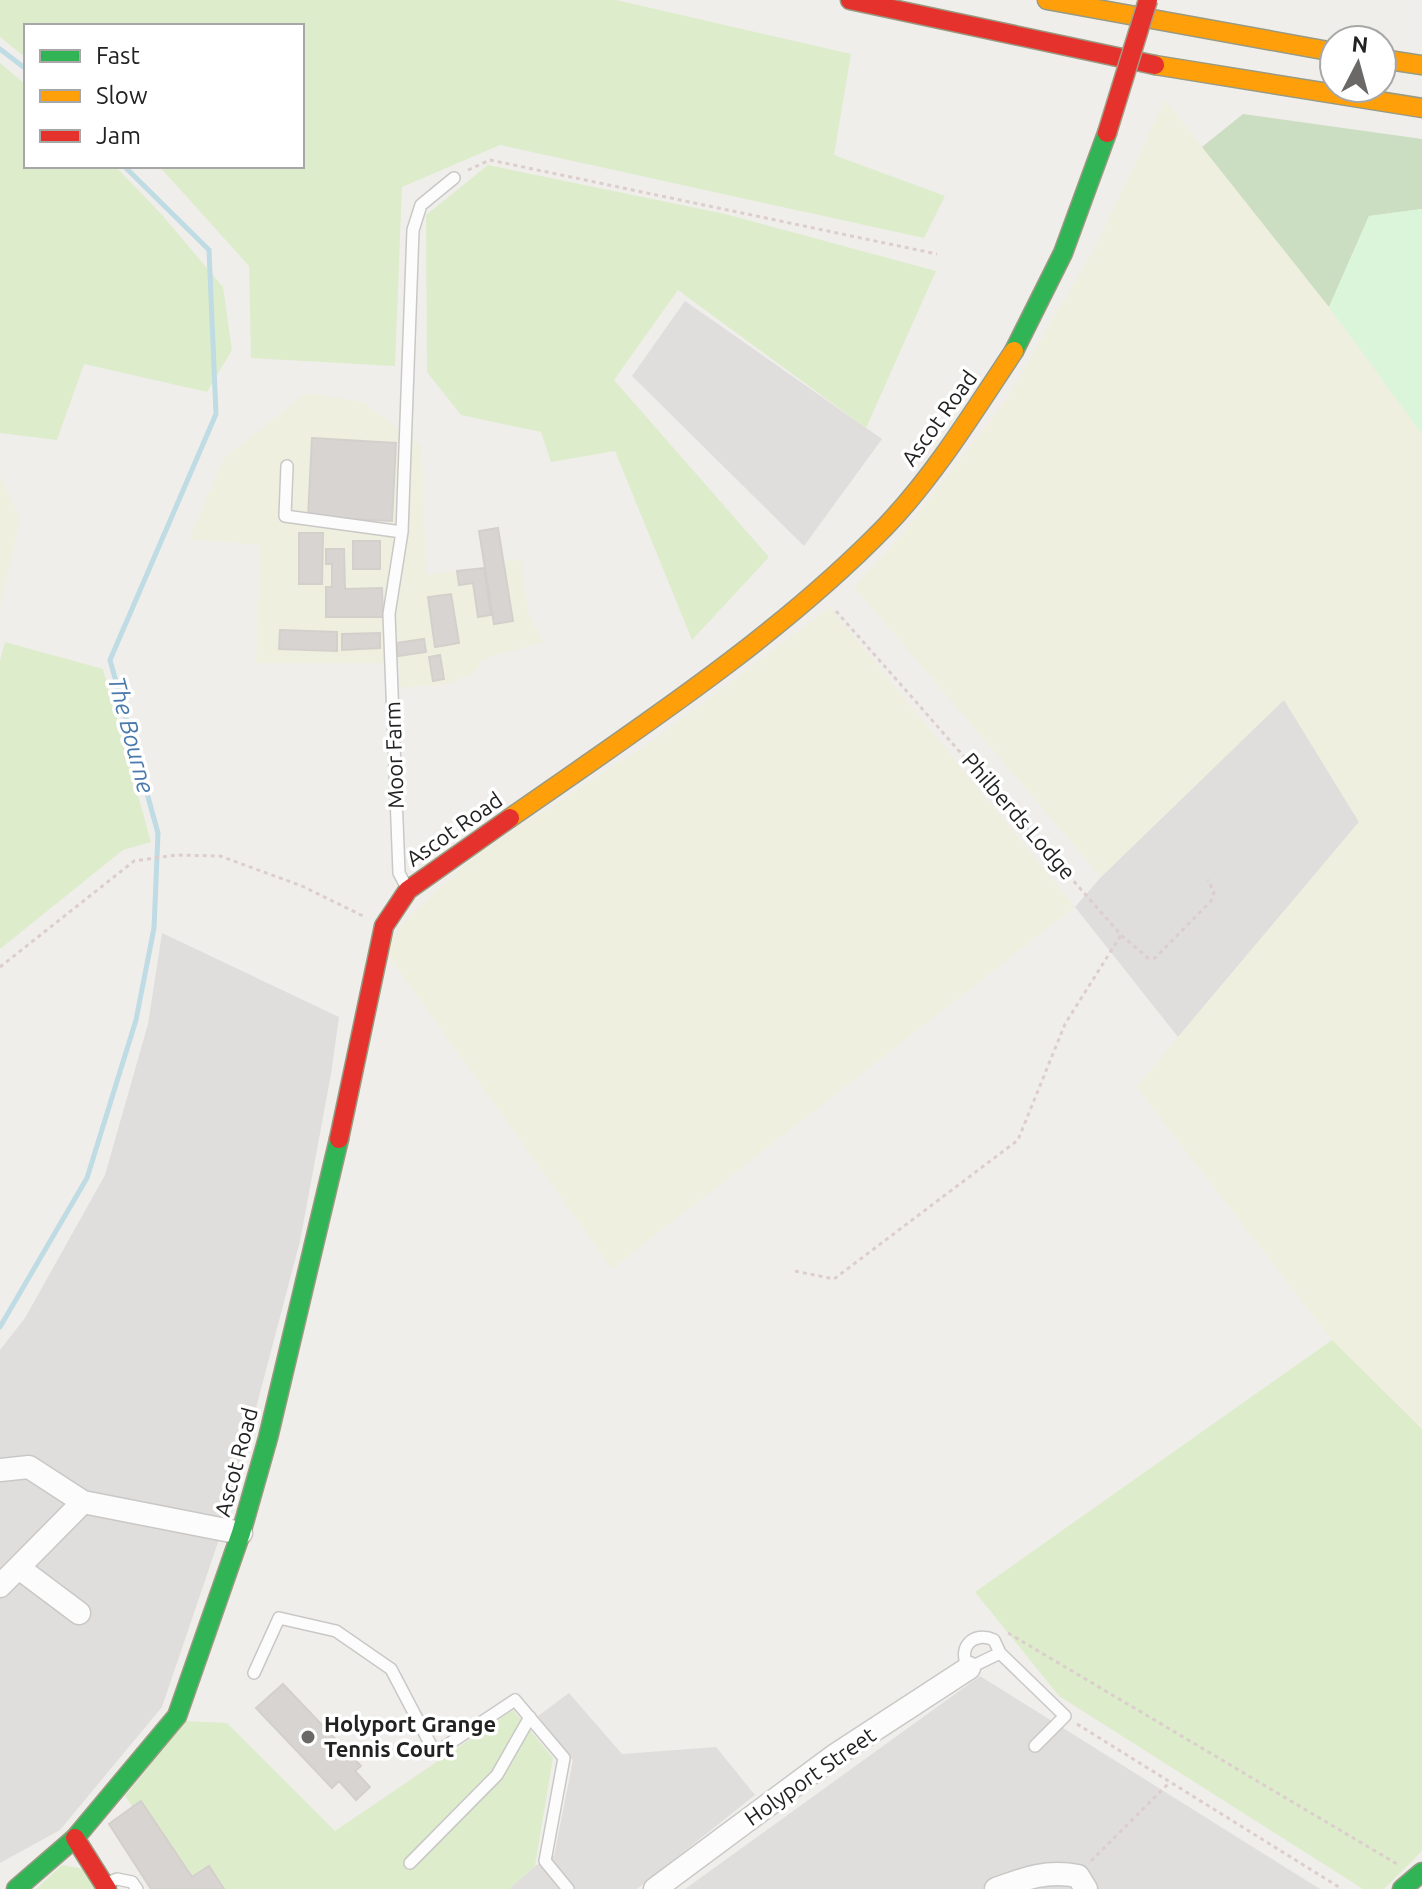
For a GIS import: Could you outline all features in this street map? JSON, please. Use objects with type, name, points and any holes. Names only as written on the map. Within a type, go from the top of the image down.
[{"type":"main road","points":[[850,0],[1182,71],[1422,108]]},
{"type":"main road","points":[[1047,0],[1318,49]]},
{"type":"main road","name":"Ascot Road","points":[[16,1889],[75,1838],[177,1716],[241,1533],[268,1438],[333,1165],[384,926],[408,890],[640,728],[816,592],[907,502],[994,385],[1019,343],[1063,253],[1107,133],[1148,0]]},
{"type":"main road","points":[[1398,61],[1422,65]]},
{"type":"main road","points":[[75,1838],[105,1885]]},
{"type":"main road","points":[[1402,1889],[1420,1874]]},
{"type":"street","points":[[0,1470],[29,1467],[83,1502],[241,1533]]},
{"type":"street","points":[[0,1586],[83,1502]]},
{"type":"street","points":[[19,1568],[79,1613]]},
{"type":"street","name":"Holyport Street","points":[[655,1889],[834,1756],[969,1668]]},
{"type":"street","points":[[996,1889],[1035,1874],[1057,1872],[1082,1883]]},
{"type":"lane","name":"Moor Farm","points":[[408,890],[399,873],[389,614],[402,532],[413,230],[421,205],[454,178]]},
{"type":"lane","points":[[287,466],[285,516],[402,532]]},
{"type":"lane","points":[[254,1673],[279,1618],[336,1631],[391,1669],[435,1753],[515,1700],[564,1758],[545,1861],[568,1889]]},
{"type":"lane","points":[[1000,1653],[969,1668],[964,1661],[965,1646],[978,1636],[994,1640],[1000,1653],[1065,1716],[1035,1746]]},
{"type":"lane","points":[[410,1863],[497,1775],[530,1717]]},
{"type":"lane","points":[[105,1885],[117,1879],[132,1882],[137,1889]]},
{"type":"path","points":[[454,178],[490,160],[937,254]]},
{"type":"path","name":"Philberds Lodge","points":[[816,592],[863,637],[1121,935],[1148,958],[1155,958],[1211,901],[1214,892],[1208,880]]},
{"type":"path","points":[[0,967],[134,861],[176,855],[220,856],[302,886],[384,926]]},
{"type":"path","points":[[795,1271],[834,1279],[1018,1140],[1065,1024],[1121,935]]},
{"type":"path","points":[[994,1640],[1006,1632],[1420,1874]]},
{"type":"path","points":[[1065,1716],[1342,1889]]},
{"type":"path","points":[[1082,1883],[1106,1842],[1170,1782]]},
{"type":"shaded area","points":[[685,301],[882,439],[804,546],[632,376]]},
{"type":"shaded area","points":[[1284,699],[1359,822],[1178,1037],[1075,907],[1101,877]]},
{"type":"shaded area","points":[[162,933],[339,1017],[331,1074],[300,1241],[230,1507],[162,1707],[60,1830],[0,1863],[0,1350],[25,1318],[105,1175],[148,1024]]},
{"type":"shaded area","points":[[980,1676],[1320,1889],[685,1889]]},
{"type":"shaded area","points":[[569,1693],[622,1754],[716,1747],[755,1795],[637,1889],[509,1889],[535,1866],[554,1856],[573,1760],[538,1716]]},
{"type":"green space","points":[[0,0],[616,0],[851,54],[834,155],[945,196],[924,238],[500,145],[402,187],[395,366],[251,358],[249,266],[161,168],[304,168],[304,24],[24,24],[24,56],[0,37]]},
{"type":"green space","points":[[0,63],[24,83],[24,168],[117,168],[223,287],[232,350],[207,392],[84,364],[57,440],[0,433]]},
{"type":"green space","points":[[1165,100],[1329,307],[1422,434],[1422,1429],[1332,1340],[1136,1087],[1359,822],[1284,700],[1101,877],[854,587],[900,537],[1005,401],[1095,247]]},
{"type":"green space","points":[[1243,114],[1422,139],[1422,209],[1369,216],[1329,307],[1202,147]]},
{"type":"green space","points":[[488,165],[725,214],[936,271],[866,428],[678,290],[614,380],[769,557],[692,640],[615,451],[551,462],[541,432],[461,415],[427,372],[426,215]]},
{"type":"green space","points":[[1422,209],[1422,434],[1329,307],[1369,216]]},
{"type":"green space","points":[[306,393],[363,402],[422,446],[426,575],[484,567],[478,531],[498,527],[504,561],[521,560],[528,612],[543,642],[482,659],[477,671],[449,684],[399,688],[399,663],[256,663],[260,545],[189,539],[224,458]]},
{"type":"green space","points":[[0,476],[20,519],[0,609]]},
{"type":"green space","points":[[830,607],[1075,907],[612,1269],[385,951],[407,918],[480,852],[654,740]]},
{"type":"green space","points":[[5,642],[103,669],[151,842],[123,850],[0,949],[0,661]]},
{"type":"green space","points":[[1332,1340],[1422,1429],[1422,1851],[1384,1889],[1363,1889],[1059,1696],[975,1592]]},
{"type":"green space","points":[[513,1710],[553,1758],[535,1866],[509,1889],[218,1889],[184,1883],[125,1796],[186,1721],[227,1723],[335,1831]]},
{"type":"green space","points":[[62,1865],[84,1869],[96,1889],[36,1889]]},
{"type":"building","points":[[312,438],[396,443],[392,521],[308,517]]},
{"type":"building","points":[[498,528],[513,621],[494,624],[479,531]]},
{"type":"building","points":[[299,533],[323,533],[322,584],[299,584]]},
{"type":"building","points":[[353,541],[380,541],[380,569],[353,569]]},
{"type":"building","points":[[326,549],[344,549],[345,589],[382,588],[383,617],[326,617],[326,587],[332,587],[332,564],[326,564]]},
{"type":"building","points":[[484,568],[491,615],[478,617],[473,583],[459,585],[457,571]]},
{"type":"building","points":[[451,594],[459,643],[435,647],[428,597]]},
{"type":"building","points":[[280,630],[337,632],[337,651],[279,649]]},
{"type":"building","points":[[380,633],[380,648],[342,650],[342,634]]},
{"type":"building","points":[[424,639],[426,652],[398,656],[396,643]]},
{"type":"building","points":[[440,655],[444,679],[433,681],[429,657]]},
{"type":"building","name":"Holyport Grange Tennis Court","points":[[283,1684],[361,1766],[355,1771],[370,1787],[356,1800],[339,1781],[332,1788],[256,1708]]},
{"type":"building","points":[[141,1801],[192,1877],[209,1866],[224,1889],[151,1889],[109,1824]]},
{"type":"waterway","name":"The Bourne","points":[[0,49],[24,67]]},
{"type":"waterway","name":"The Bourne","points":[[0,1327],[87,1178],[136,1020],[154,928],[158,833],[110,660],[216,414],[209,250],[126,168]]},
{"type":"traffic: fast","points":[[1014,351],[1063,253],[1107,133]]},
{"type":"traffic: fast","points":[[16,1889],[75,1838],[177,1716],[241,1533],[268,1438],[339,1139]]},
{"type":"traffic: fast","points":[[1402,1889],[1422,1872]]},
{"type":"traffic: slow","points":[[1047,0],[1318,49]]},
{"type":"traffic: slow","points":[[1398,61],[1422,65]]},
{"type":"traffic: slow","points":[[1155,65],[1422,108]]},
{"type":"traffic: slow","points":[[510,818],[656,717],[752,645],[843,568],[921,486],[1014,351]]},
{"type":"traffic: jam","points":[[850,0],[1155,65]]},
{"type":"traffic: jam","points":[[1107,133],[1148,0]]},
{"type":"traffic: jam","points":[[339,1139],[384,926],[408,890],[510,818]]},
{"type":"traffic: jam","points":[[75,1838],[107,1889]]},
{"type":"place","name":"Holyport Grange Tennis Court","points":[[308,1737]]}]
